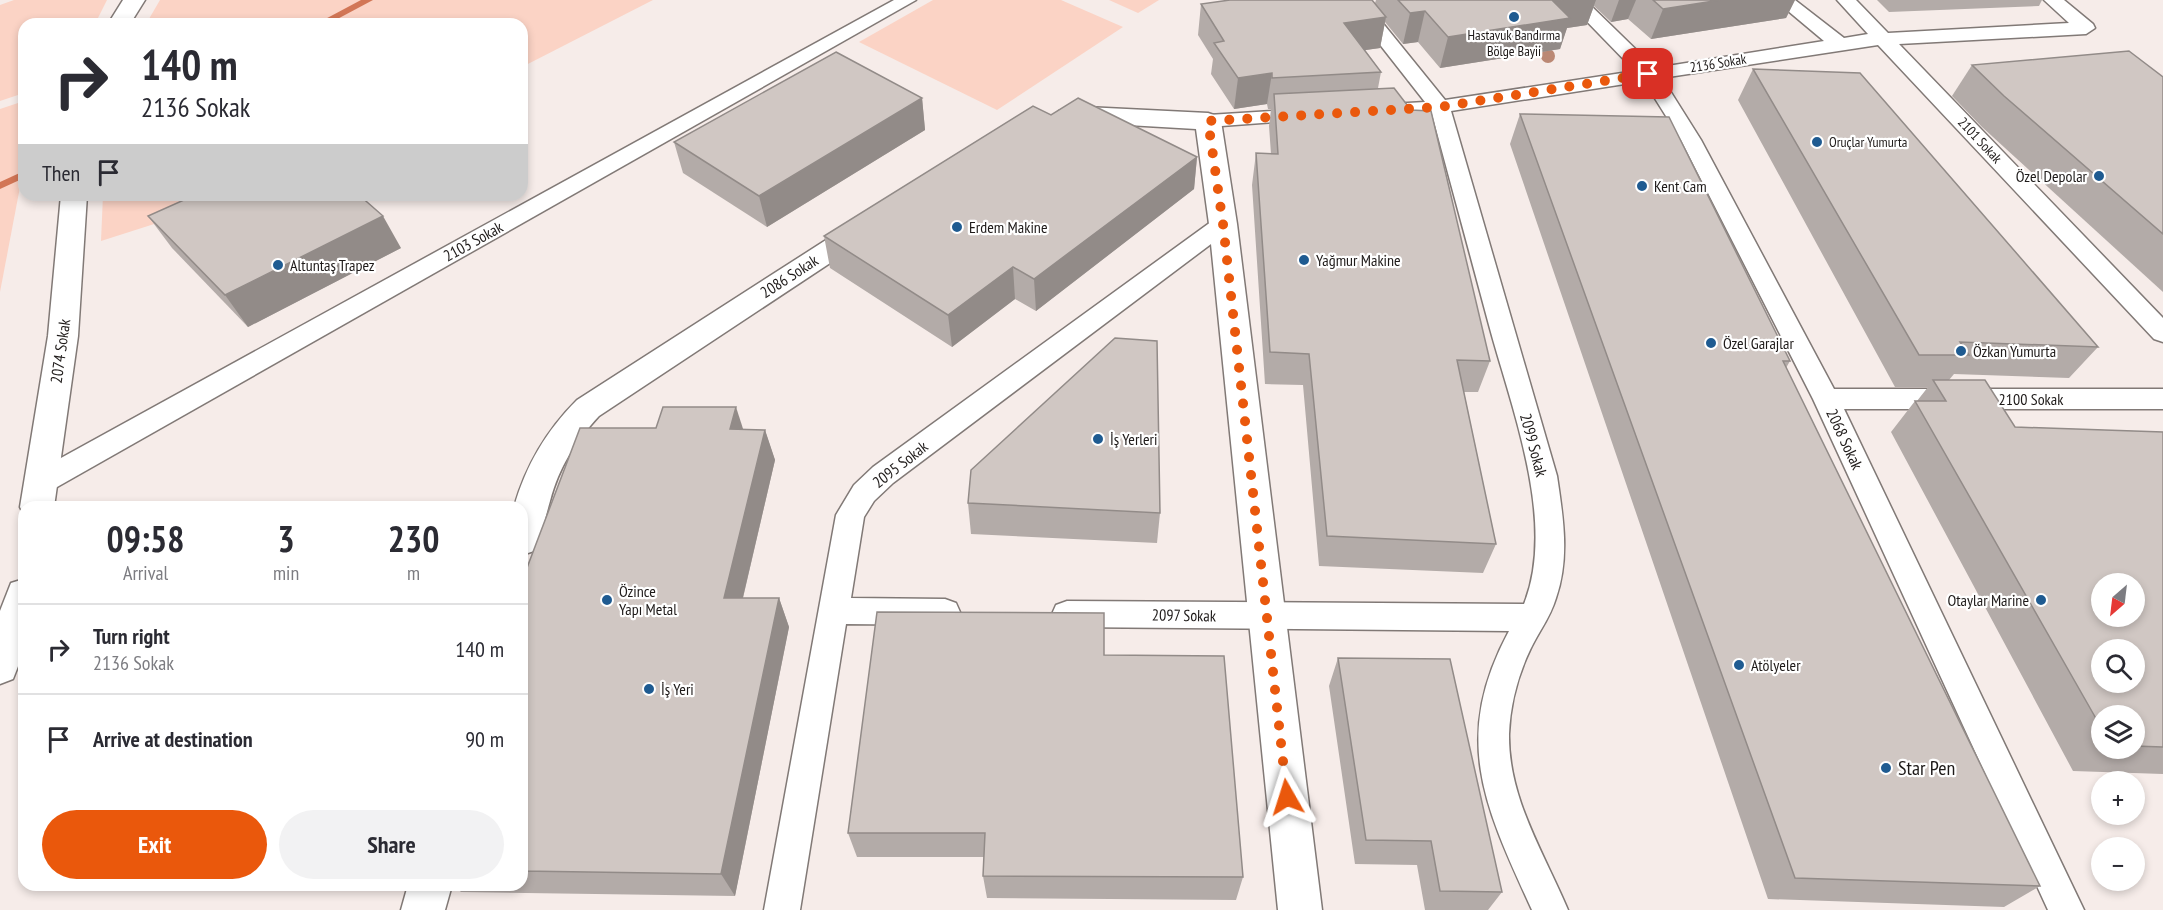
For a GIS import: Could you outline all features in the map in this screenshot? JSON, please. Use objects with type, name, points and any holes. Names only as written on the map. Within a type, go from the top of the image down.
[{"type":"street","points":[[123,18],[134,0]]},
{"type":"street","points":[[1045,121],[1103,114],[1170,122],[1208,121],[1223,224],[1300,910]]},
{"type":"street","name":"2074 Sokak","points":[[39,495],[63,336],[74,201]]},
{"type":"street","name":"2086 Sokak","points":[[528,520],[546,458],[568,426],[588,408],[887,213]]},
{"type":"street","points":[[0,667],[18,612]]},
{"type":"street","points":[[423,910],[428,891]]},
{"type":"lane","name":"2103 Sokak","points":[[39,495],[907,0]]},
{"type":"lane","name":"2099 Sokak","points":[[1354,0],[1440,107],[1543,476],[1549,516],[1549,573],[1534,618],[1513,652],[1500,693],[1493,742],[1505,806],[1550,910]]},
{"type":"lane","name":"2068 Sokak","points":[[1575,0],[1648,74],[1691,140],[1826,399],[2066,910]]},
{"type":"lane","points":[[1784,0],[1839,44]]},
{"type":"lane","name":"2101 Sokak","points":[[1846,0],[2163,333]]},
{"type":"lane","name":"2136 Sokak","points":[[1359,112],[1440,107],[1839,44],[1885,39],[2086,28],[2053,0]]},
{"type":"lane","points":[[1208,121],[1324,114]]},
{"type":"lane","name":"2095 Sokak","points":[[782,910],[850,515],[864,493],[883,475],[1223,224]]},
{"type":"lane","name":"2100 Sokak","points":[[1826,399],[2163,399]]},
{"type":"lane","points":[[833,611],[974,613]]},
{"type":"lane","name":"2097 Sokak","points":[[1044,614],[1534,618]]},
{"type":"shaded area","points":[[14,0],[107,0],[98,18],[18,18],[18,95],[0,101],[0,5]]},
{"type":"shaded area","points":[[160,0],[653,0],[528,64],[528,18],[150,18]]},
{"type":"shaded area","points":[[933,0],[1061,0],[1123,27],[997,110],[859,42]]},
{"type":"shaded area","points":[[1109,0],[1159,0],[1138,13]]},
{"type":"shaded area","points":[[18,103],[18,198],[0,292],[0,109]]},
{"type":"shaded area","points":[[103,201],[226,201],[101,241]]},
{"type":"building","points":[[1230,0],[1372,0],[1386,17],[1344,23],[1381,72],[1272,78],[1272,73],[1238,78],[1214,43],[1224,41],[1201,4]]},
{"type":"building","points":[[1398,0],[1563,0],[1553,1],[1570,18],[1448,37],[1425,11],[1410,13]]},
{"type":"building","points":[[1653,0],[1720,0],[1663,9]]},
{"type":"building","points":[[2129,51],[2163,77],[2163,234],[2004,96],[1972,65]]},
{"type":"building","points":[[836,52],[922,98],[759,196],[674,142]]},
{"type":"building","points":[[1753,69],[1860,73],[2098,347],[1960,342],[1969,355],[1919,355]]},
{"type":"building","points":[[1394,88],[1411,110],[1431,111],[1490,361],[1457,360],[1496,544],[1327,536],[1309,354],[1270,352],[1256,153],[1278,154],[1274,94]]},
{"type":"building","points":[[1078,98],[1197,157],[1034,279],[1013,267],[948,315],[824,236],[1033,106],[1051,115]]},
{"type":"building","points":[[1520,114],[1669,117],[1790,361],[1783,361],[2040,886],[1795,878]]},
{"type":"building","points":[[182,201],[366,201],[383,216],[225,295],[148,216]]},
{"type":"building","name":"İş Yerleri","points":[[1115,338],[1157,341],[1160,513],[968,503],[971,470]]},
{"type":"building","points":[[1933,380],[1985,380],[2015,427],[2163,432],[2163,747],[2145,746],[2145,705],[2091,705],[2091,710],[1915,401],[1946,401]]},
{"type":"building","points":[[663,407],[736,407],[730,429],[765,430],[724,598],[779,598],[721,874],[528,871],[528,565],[580,428],[656,428]]},
{"type":"building","points":[[877,612],[1104,613],[1104,655],[1224,656],[1243,877],[983,876],[985,833],[848,833]]},
{"type":"building","points":[[1338,658],[1450,659],[1502,892],[1440,891],[1431,841],[1366,840]]},
{"type":"waterway","points":[[333,18],[368,0]]},
{"type":"waterway","points":[[0,186],[18,177]]},
{"type":"place","name":"Hastavuk Bandırma Bölge Bayii","points":[[1514,17]]},
{"type":"place","name":"Oruçlar Yumurta","points":[[1817,142]]},
{"type":"place","name":"Özel Depolar","points":[[2099,176]]},
{"type":"place","name":"Kent Cam","points":[[1642,186]]},
{"type":"place","name":"Erdem Makine","points":[[957,227]]},
{"type":"place","name":"Yağmur Makine","points":[[1304,260]]},
{"type":"place","name":"Altuntaş Trapez","points":[[278,265]]},
{"type":"place","name":"Özel Garajlar","points":[[1711,343]]},
{"type":"place","name":"Özkan Yumurta","points":[[1961,351]]},
{"type":"place","name":"İş Yerleri","points":[[1098,439]]},
{"type":"place","name":"Özince Yapı Metal","points":[[607,600]]},
{"type":"place","name":"Otaylar Marine","points":[[2041,600]]},
{"type":"place","name":"Atölyeler","points":[[1739,665]]},
{"type":"place","name":"İş Yeri","points":[[649,689]]},
{"type":"place","name":"Star Pen","points":[[1886,768]]},
{"type":"route","points":[[1287,797],[1223,224],[1208,121],[1440,107],[1648,74]]}]
